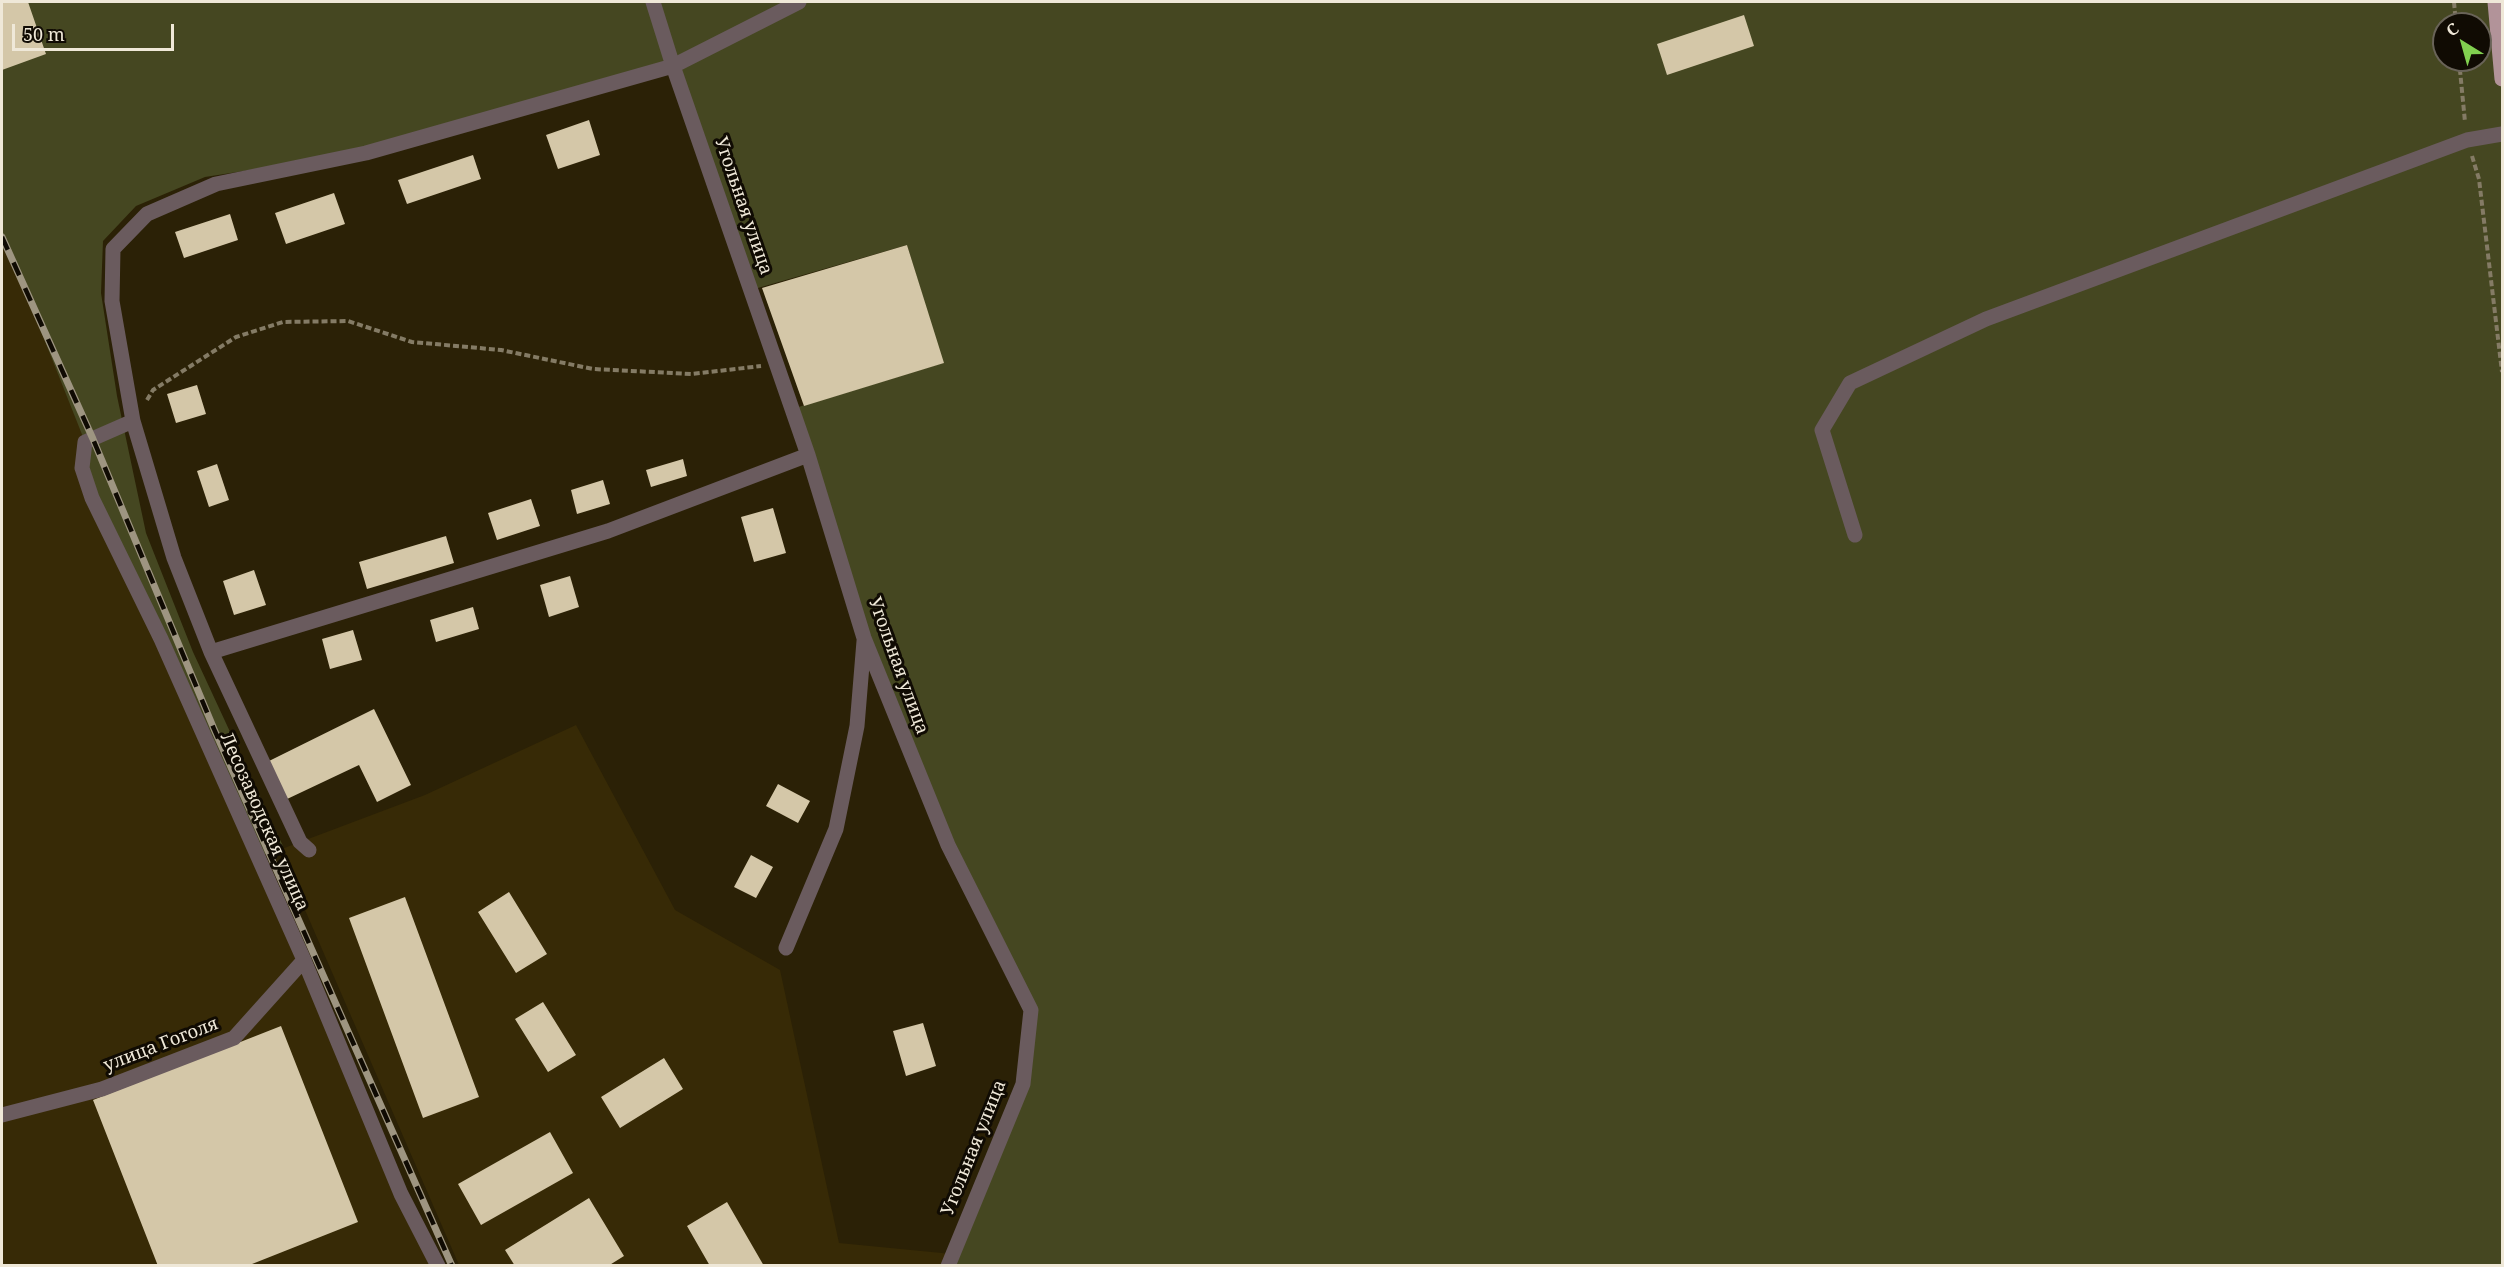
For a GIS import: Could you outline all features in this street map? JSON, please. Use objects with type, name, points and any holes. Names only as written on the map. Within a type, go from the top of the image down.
[{"type":"main road","points":[[2495,2],[2502,79]]},
{"type":"street","name":"Угольная улица","points":[[653,2],[808,455],[864,638],[948,844],[1030,1010],[1023,1084],[948,1266]]},
{"type":"street","points":[[309,850],[300,842],[211,652],[174,558],[133,421],[112,301],[113,249],[147,214],[216,184],[366,153],[673,66],[799,2]]},
{"type":"street","points":[[1855,535],[1822,430],[1850,383],[1986,319],[2467,140],[2502,134]]},
{"type":"street","name":"Лесозаводская улица","points":[[133,421],[85,442],[82,468],[92,498],[161,639],[304,960],[401,1194],[438,1266]]},
{"type":"street","points":[[211,652],[608,531],[808,455]]},
{"type":"street","points":[[786,948],[836,829],[857,726],[864,638]]},
{"type":"street","name":"улица Гоголя","points":[[2,1115],[102,1089],[234,1038],[304,960]]},
{"type":"path","points":[[2460,72],[2467,140],[2479,179],[2502,372]]},
{"type":"path","points":[[133,421],[153,390],[236,338],[283,322],[348,321],[412,342],[501,350],[593,369],[692,374],[777,364]]},
{"type":"shaded area","points":[[2,249],[10,253],[438,1265],[2,1265]]},
{"type":"shaded area","points":[[576,725],[675,910],[780,970],[839,1243],[952,1254],[948,1265],[459,1265],[279,850],[425,795]]},
{"type":"green space","points":[[2,2],[2495,2],[2502,79],[2502,1265],[948,1265],[1023,1084],[1031,1010],[894,714],[792,409],[943,363],[907,245],[751,290],[673,66],[366,152],[205,177],[136,206],[103,241],[101,293],[117,396],[146,533],[193,652],[283,846],[258,858],[94,501],[85,442],[10,253],[2,249]]},
{"type":"building","points":[[2,2],[28,2],[46,54],[2,70]]},
{"type":"building","points":[[1744,15],[1754,46],[1667,75],[1657,44]]},
{"type":"building","points":[[589,120],[600,155],[558,169],[546,135]]},
{"type":"building","points":[[473,155],[481,179],[407,204],[398,180]]},
{"type":"building","points":[[334,193],[345,224],[286,244],[275,213]]},
{"type":"building","points":[[230,214],[238,240],[184,258],[175,232]]},
{"type":"building","points":[[907,245],[944,363],[804,406],[762,288]]},
{"type":"building","points":[[197,385],[206,414],[176,423],[167,394]]},
{"type":"building","points":[[683,459],[687,476],[651,487],[646,470]]},
{"type":"building","points":[[217,464],[229,500],[209,507],[197,471]]},
{"type":"building","points":[[603,480],[610,504],[577,514],[571,490]]},
{"type":"building","points":[[531,499],[540,526],[497,540],[488,513]]},
{"type":"building","points":[[773,508],[786,553],[754,562],[741,517]]},
{"type":"building","points":[[446,536],[454,563],[367,589],[359,562]]},
{"type":"building","points":[[254,570],[266,605],[234,615],[223,581]]},
{"type":"building","points":[[570,576],[579,607],[549,617],[540,585]]},
{"type":"building","points":[[473,607],[479,629],[436,642],[430,620]]},
{"type":"building","points":[[353,630],[362,660],[330,669],[322,639]]},
{"type":"building","points":[[374,709],[411,785],[377,802],[359,765],[285,800],[267,762]]},
{"type":"building","points":[[778,784],[810,801],[798,823],[766,806]]},
{"type":"building","points":[[751,855],[773,867],[756,898],[734,887]]},
{"type":"building","points":[[509,892],[547,954],[516,973],[478,912]]},
{"type":"building","points":[[405,897],[479,1097],[423,1118],[349,918]]},
{"type":"building","points":[[543,1002],[576,1055],[548,1072],[515,1019]]},
{"type":"building","points":[[923,1023],[936,1066],[906,1076],[893,1031]]},
{"type":"building","points":[[281,1026],[358,1222],[247,1266],[158,1266],[93,1100]]},
{"type":"building","points":[[664,1058],[683,1089],[620,1128],[601,1097]]},
{"type":"building","points":[[550,1132],[573,1173],[481,1225],[458,1184]]},
{"type":"building","points":[[589,1198],[624,1256],[608,1266],[515,1266],[505,1250]]},
{"type":"building","points":[[727,1202],[764,1266],[710,1266],[687,1226]]},
{"type":"railway","points":[[2,237],[93,439],[214,729],[452,1266]]}]
